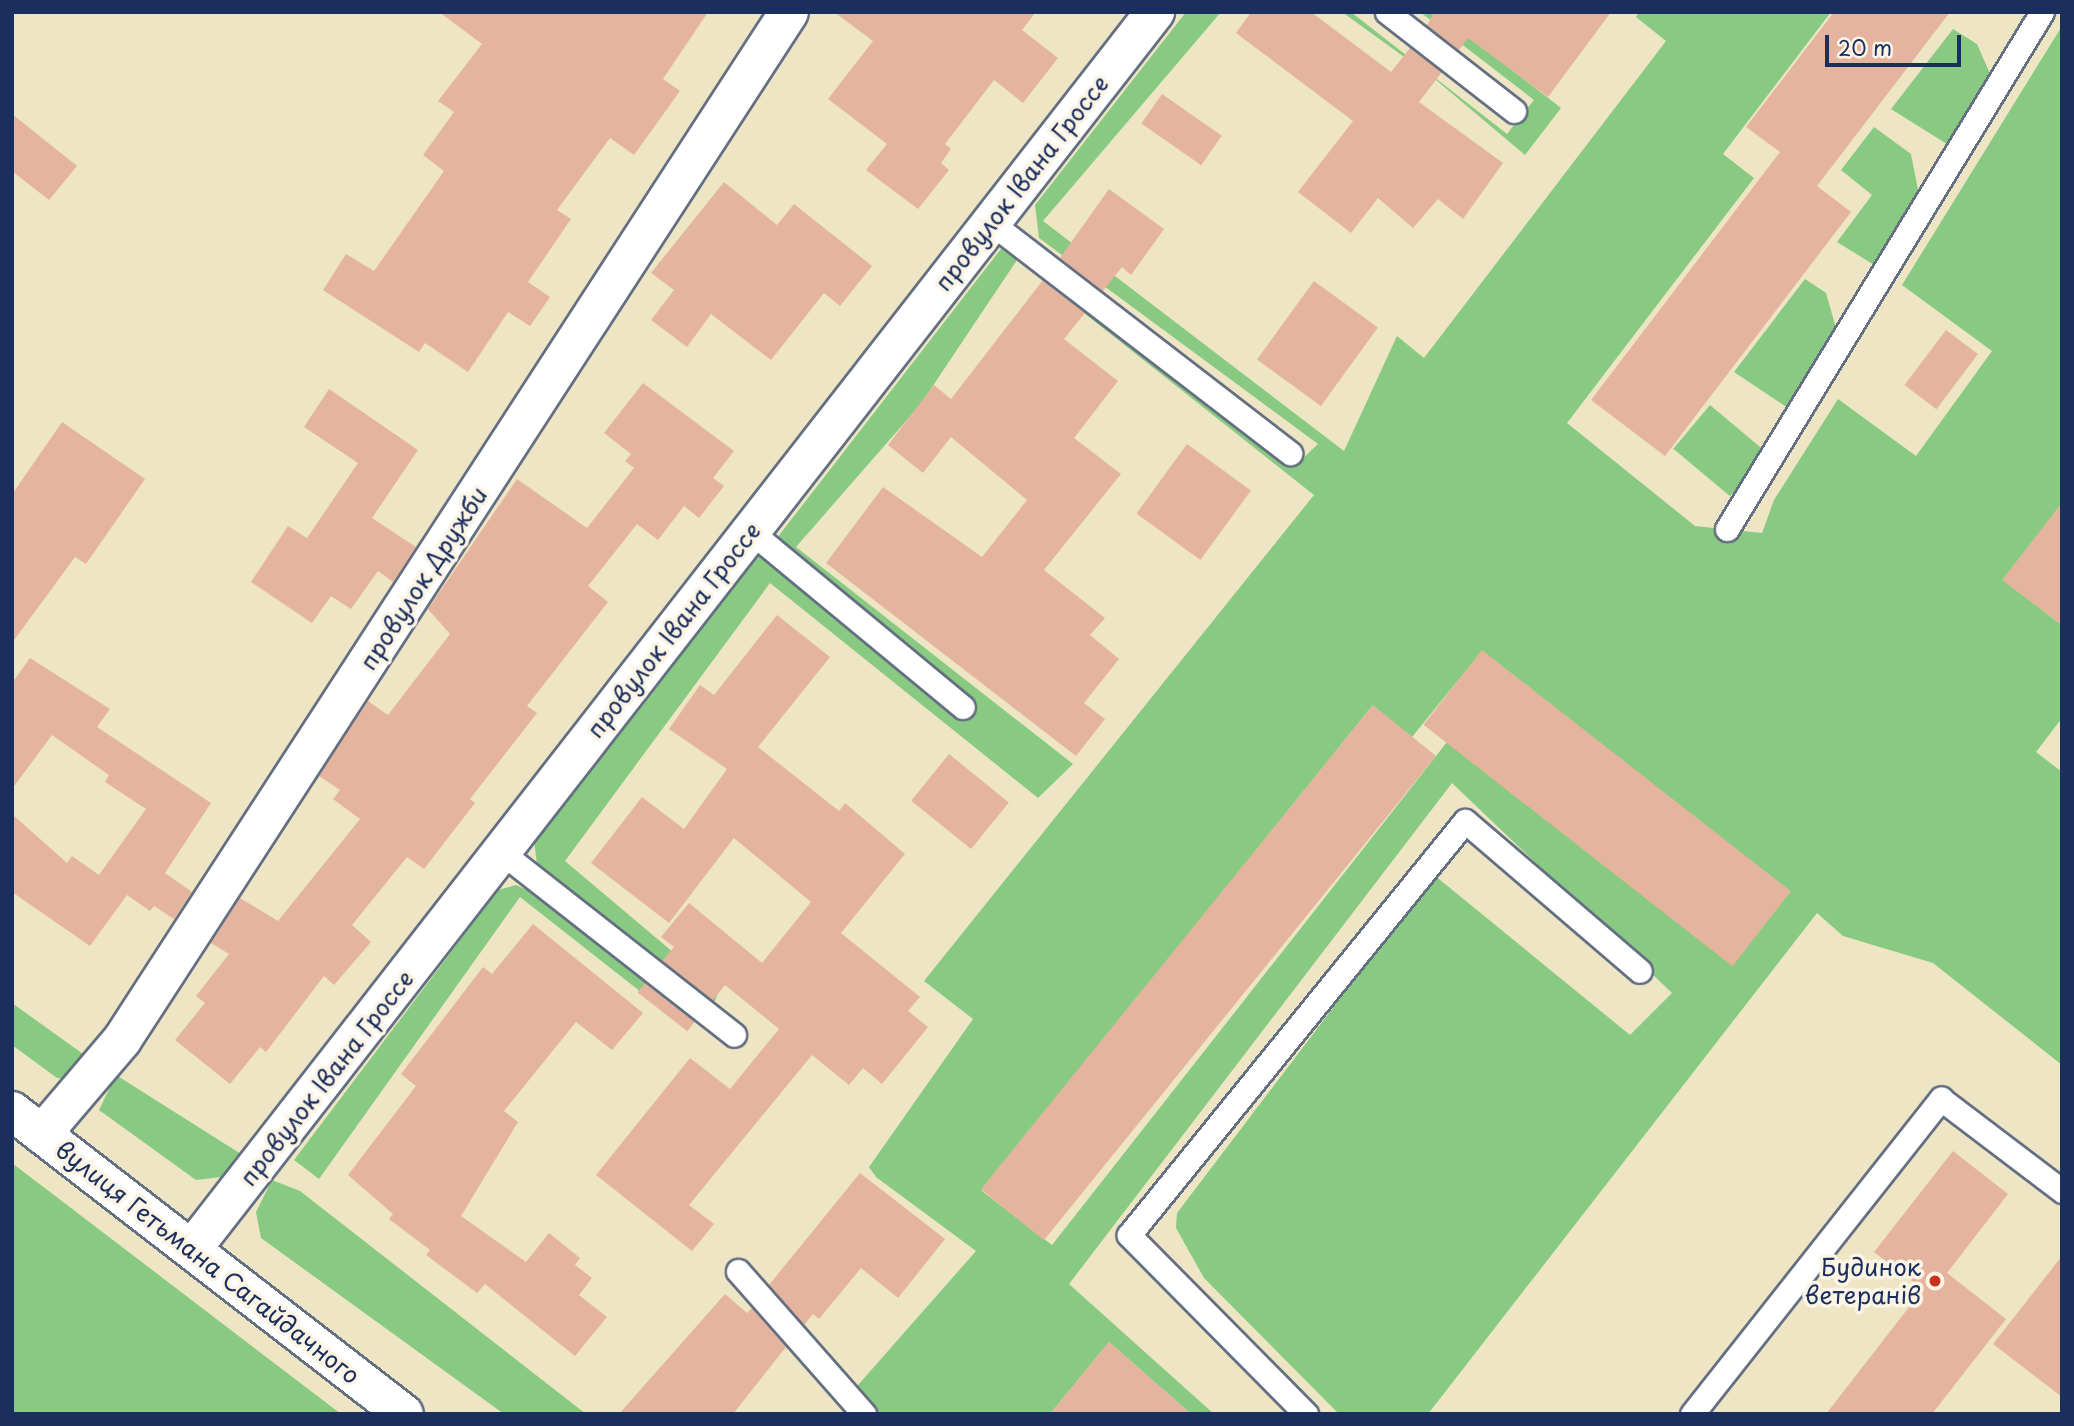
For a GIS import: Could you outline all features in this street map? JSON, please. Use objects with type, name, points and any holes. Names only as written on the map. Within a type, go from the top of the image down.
[{"type":"street","name":"провулок Дружби","points":[[27,1123],[95,1077],[145,1007],[789,12]]},
{"type":"street","name":"провулок Івана Гроссе","points":[[192,1249],[1155,12]]},
{"type":"street","name":"вулиця Гетьмана Сагайдачного","points":[[27,1123],[404,1414]]},
{"type":"lane","points":[[1387,12],[1514,111]]},
{"type":"lane","points":[[1727,528],[2042,12]]},
{"type":"lane","points":[[990,222],[1290,453]]},
{"type":"lane","points":[[750,531],[963,707]]},
{"type":"lane","points":[[1306,1414],[1129,1235],[1465,821],[1640,971]]},
{"type":"lane","points":[[501,852],[734,1035]]},
{"type":"lane","points":[[1692,1414],[1941,1099],[2062,1191]]},
{"type":"lane","points":[[738,1271],[864,1414]]},
{"type":"green space","points":[[1186,12],[1221,12],[1043,221],[1344,451],[1397,336],[1424,358],[1666,41],[1636,17],[1639,12],[1831,12],[1723,154],[1754,178],[1567,423],[1695,526],[1762,533],[1774,500],[1838,399],[1916,456],[1992,351],[1902,285],[2062,26],[2062,503],[2003,580],[2059,623],[2062,620],[2062,718],[2036,752],[2062,772],[2062,1065],[1933,963],[1843,936],[1817,913],[1428,1414],[1339,1414],[1204,1278],[1176,1228],[1177,1213],[1434,875],[1630,1035],[1672,993],[1452,783],[1069,1284],[1214,1414],[1191,1414],[1109,1342],[1050,1414],[871,1414],[851,1393],[976,1251],[876,1177],[869,1167],[973,1019],[924,981],[1314,495],[1017,260],[920,405],[796,547],[1073,764],[1038,798],[770,583],[565,861],[719,991],[714,1003],[537,865],[534,840],[762,549],[966,719],[976,708],[777,538],[1007,241],[1296,465],[1318,444],[1039,238],[1035,205]],"holes":[[[1482,651],[1447,742],[1052,1245],[982,1191],[1372,706],[1412,737]]]},
{"type":"green space","points":[[1342,12],[1351,12],[1507,134],[1534,100],[1420,12],[1437,12],[1561,108],[1525,155],[1436,80]]},
{"type":"green space","points":[[1953,29],[1977,44],[1991,76],[1950,146],[1891,109]]},
{"type":"green space","points":[[1874,127],[1911,154],[1920,200],[1879,268],[1837,242],[1872,195],[1841,170]]},
{"type":"green space","points":[[1805,279],[1826,293],[1838,335],[1794,412],[1734,372]]},
{"type":"green space","points":[[1710,405],[1767,453],[1730,496],[1673,449]]},
{"type":"green space","points":[[516,885],[541,896],[668,996],[660,1007],[520,897],[319,1179],[294,1160],[498,890]]},
{"type":"green space","points":[[12,1003],[90,1059],[70,1079],[57,1078],[12,1045]]},
{"type":"green space","points":[[116,1075],[241,1154],[221,1177],[196,1180],[99,1110]]},
{"type":"green space","points":[[12,1163],[341,1414],[12,1414]]},
{"type":"green space","points":[[272,1180],[300,1191],[586,1414],[504,1414],[261,1238],[256,1212]]},
{"type":"building","points":[[439,12],[708,12],[663,79],[680,91],[634,155],[610,138],[557,210],[571,219],[528,282],[550,297],[530,326],[508,312],[468,372],[425,343],[419,352],[323,290],[346,254],[374,271],[444,171],[423,155],[454,112],[438,101],[482,44]]},
{"type":"building","points":[[834,12],[1036,12],[1022,30],[1058,58],[1023,103],[994,80],[945,144],[951,149],[941,163],[949,170],[918,209],[866,170],[887,144],[828,99],[873,41]]},
{"type":"building","points":[[1251,12],[1311,12],[1391,72],[1410,48],[1442,72],[1419,102],[1503,163],[1463,219],[1438,199],[1413,228],[1378,198],[1351,233],[1298,192],[1353,121],[1236,33]]},
{"type":"building","points":[[1434,12],[1611,12],[1548,97],[1468,38],[1459,50],[1427,26]]},
{"type":"building","points":[[1834,12],[1950,12],[1817,186],[1851,212],[1665,456],[1591,400],[1780,152],[1746,127]]},
{"type":"building","points":[[1162,94],[1222,136],[1201,165],[1141,123]]},
{"type":"building","points":[[12,114],[77,166],[49,200],[12,171]]},
{"type":"building","points":[[724,182],[777,225],[794,204],[872,266],[840,306],[824,293],[771,360],[711,314],[687,347],[651,320],[674,290],[651,273]]},
{"type":"building","points":[[1109,189],[1164,229],[1131,275],[1122,267],[1103,291],[1060,258]]},
{"type":"building","points":[[1043,280],[1085,313],[1064,339],[1118,381],[1074,438],[1121,474],[1044,570],[1105,618],[1090,635],[1119,659],[1084,703],[1105,719],[1076,756],[826,563],[883,487],[982,557],[1027,500],[951,437],[923,473],[888,445],[934,385],[951,399]]},
{"type":"building","points":[[1314,281],[1378,327],[1321,406],[1257,359]]},
{"type":"building","points":[[1946,330],[1978,354],[1936,409],[1904,385]]},
{"type":"building","points":[[643,383],[734,451],[713,478],[724,486],[699,518],[684,506],[658,540],[637,524],[588,586],[608,602],[527,706],[537,713],[470,799],[475,803],[424,869],[407,857],[352,925],[371,942],[334,985],[324,976],[266,1052],[260,1047],[230,1084],[175,1040],[205,1003],[196,996],[229,954],[211,943],[240,898],[278,921],[360,819],[333,799],[340,790],[319,776],[368,701],[388,715],[450,634],[428,609],[517,479],[587,528],[634,468],[625,461],[631,454],[604,433]]},
{"type":"building","points":[[329,389],[418,450],[372,518],[416,547],[393,582],[378,571],[351,609],[331,596],[312,623],[251,582],[288,526],[307,538],[358,463],[304,427]]},
{"type":"building","points":[[62,422],[145,479],[86,564],[75,557],[12,643],[13,493]]},
{"type":"building","points":[[1187,444],[1251,490],[1200,560],[1136,514]]},
{"type":"building","points":[[2062,503],[2062,625],[2002,580]]},
{"type":"building","points":[[777,615],[830,657],[758,747],[839,811],[845,803],[905,854],[841,933],[920,997],[908,1011],[928,1027],[882,1084],[863,1068],[849,1085],[812,1055],[689,1205],[714,1224],[692,1251],[596,1175],[690,1058],[730,1089],[779,1029],[725,985],[713,1000],[662,961],[674,947],[661,937],[689,903],[762,963],[811,902],[734,838],[669,923],[591,863],[642,797],[684,829],[727,769],[669,729],[700,685],[714,695]]},
{"type":"building","points":[[1482,650],[1791,891],[1732,966],[1424,725]]},
{"type":"building","points":[[30,658],[110,709],[97,727],[211,803],[165,873],[192,892],[174,919],[154,906],[150,911],[127,895],[90,946],[12,892],[12,814],[67,863],[72,856],[99,875],[146,809],[105,782],[109,775],[52,735],[12,789],[12,683]]},
{"type":"building","points":[[1373,705],[1436,756],[1044,1240],[981,1189]]},
{"type":"building","points":[[949,754],[1009,802],[971,849],[911,801]]},
{"type":"building","points":[[533,924],[643,1013],[612,1050],[576,1022],[504,1111],[518,1122],[461,1216],[526,1262],[549,1233],[580,1258],[575,1265],[592,1278],[579,1295],[607,1317],[575,1356],[485,1284],[477,1293],[426,1255],[430,1250],[389,1219],[393,1214],[348,1175],[416,1086],[401,1074],[483,967],[492,974]]},
{"type":"building","points":[[645,983],[695,1022],[687,1031],[638,992]]},
{"type":"building","name":"Будинок ветеранів","points":[[1953,1151],[2008,1194],[1947,1273],[2006,1319],[1932,1414],[1826,1414],[1923,1289],[1874,1252]]},
{"type":"building","points":[[860,1173],[945,1239],[898,1298],[861,1268],[819,1319],[813,1314],[804,1325],[769,1285]]},
{"type":"building","points":[[2062,1256],[2062,1397],[1993,1344]]},
{"type":"building","points":[[725,1294],[747,1313],[752,1308],[786,1347],[733,1414],[619,1414]]},
{"type":"building","points":[[1109,1342],[1191,1414],[1050,1414]]},
{"type":"place","name":"Будинок ветеранів","points":[[1935,1281]]}]
